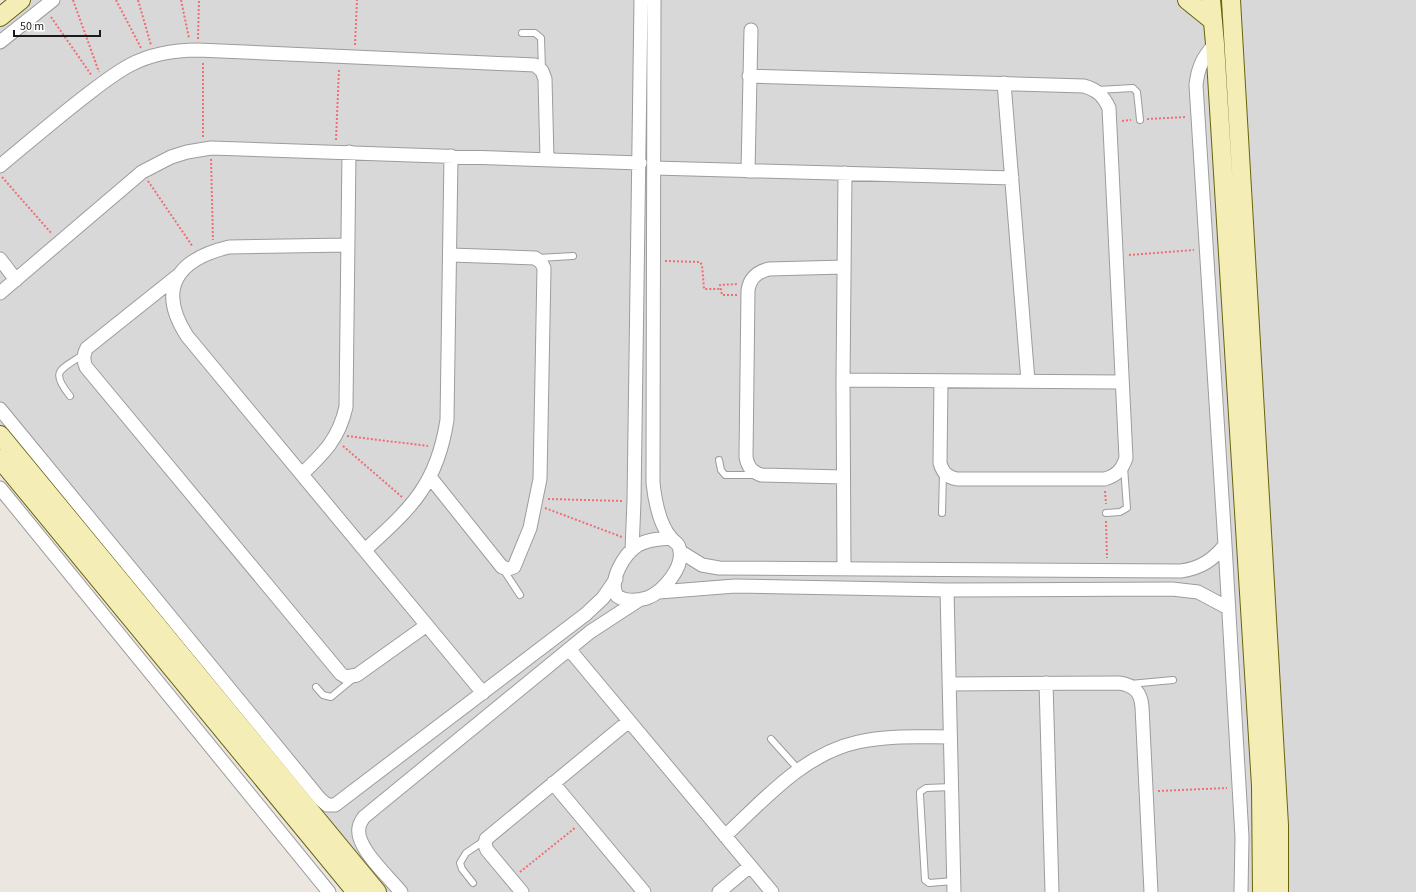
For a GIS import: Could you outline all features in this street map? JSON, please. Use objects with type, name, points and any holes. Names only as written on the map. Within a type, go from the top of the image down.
[{"type":"street","points":[[0,17],[21,0]]},
{"type":"street","points":[[638,600],[626,600],[617,596],[614,587],[622,564],[632,546],[640,163],[641,0]]},
{"type":"street","points":[[654,0],[653,483],[657,510],[671,538],[679,547],[680,552],[675,573],[668,584],[659,592]]},
{"type":"street","points":[[1187,0],[1213,21]]},
{"type":"street","points":[[1211,0],[1216,44],[1261,786],[1262,892]]},
{"type":"street","points":[[1232,0],[1279,825],[1279,892]]},
{"type":"street","points":[[0,42],[49,3]]},
{"type":"street","points":[[748,171],[750,30]]},
{"type":"street","points":[[1216,44],[1205,55],[1197,74],[1198,116],[1225,544],[1242,844],[1242,892]]},
{"type":"street","points":[[0,166],[100,84],[131,65],[150,57],[198,50],[535,65],[542,71],[545,79],[547,159]]},
{"type":"street","points":[[750,76],[1084,86],[1095,90],[1104,97],[1109,108],[1121,382],[1126,458],[1124,466],[1119,472],[1105,479],[957,479],[949,477],[943,471],[940,463],[941,381]]},
{"type":"street","points":[[1004,83],[1028,381]]},
{"type":"street","points":[[0,293],[142,172],[171,157],[207,148],[335,151],[640,163]]},
{"type":"street","points":[[302,474],[323,454],[336,437],[342,421],[346,399],[349,152]]},
{"type":"street","points":[[365,550],[412,505],[430,478],[442,448],[447,420],[451,156]]},
{"type":"street","points":[[654,168],[1012,178]]},
{"type":"street","points":[[844,569],[843,380],[845,173]]},
{"type":"street","points":[[348,245],[229,247],[214,250],[200,256],[187,265],[178,276],[87,348],[84,354],[84,361],[86,367],[338,670],[346,677],[357,676],[427,625]]},
{"type":"street","points":[[430,478],[502,567],[508,569],[514,567],[530,528],[537,502],[540,479],[544,268],[541,262],[535,258],[450,255]]},
{"type":"street","points":[[0,259],[16,280]]},
{"type":"street","points":[[843,477],[761,475],[753,472],[748,465],[746,457],[748,290],[756,274],[769,269],[844,267]]},
{"type":"street","points":[[178,276],[172,289],[172,300],[180,325],[187,336],[483,693]]},
{"type":"street","points":[[843,380],[1121,382]]},
{"type":"street","points":[[0,409],[324,804],[330,806],[335,805],[595,606],[616,579]]},
{"type":"street","points":[[0,436],[377,892]]},
{"type":"street","points":[[0,459],[356,892]]},
{"type":"street","points":[[0,488],[330,892]]},
{"type":"street","points":[[632,546],[645,542],[671,538]]},
{"type":"street","points":[[680,552],[694,562],[710,567],[1108,572],[1181,571],[1194,569],[1206,564],[1216,556],[1225,544]]},
{"type":"street","points":[[402,892],[365,850],[359,839],[359,827],[364,817],[569,649],[606,621],[638,600],[659,592],[734,586],[947,590],[1185,590],[1210,597],[1228,608]]},
{"type":"street","points":[[947,590],[954,886]]},
{"type":"street","points":[[569,649],[772,892]]},
{"type":"street","points":[[1046,683],[1052,892]]},
{"type":"street","points":[[949,684],[1129,684],[1137,689],[1142,697],[1151,892]]},
{"type":"street","points":[[522,892],[487,850],[485,845],[486,839],[629,721]]},
{"type":"street","points":[[725,836],[798,770],[830,751],[859,742],[881,738],[950,737]]},
{"type":"street","points":[[553,783],[644,892]]},
{"type":"street","points":[[719,892],[750,866]]},
{"type":"lane","points":[[522,33],[535,33],[542,38],[542,71]]},
{"type":"lane","points":[[1095,90],[1133,88],[1137,92],[1140,120]]},
{"type":"lane","points":[[535,258],[573,256]]},
{"type":"lane","points":[[70,396],[59,383],[58,377],[60,371],[84,354]]},
{"type":"lane","points":[[719,460],[721,470],[726,475],[761,475]]},
{"type":"lane","points":[[1106,512],[1120,512],[1127,508],[1124,466]]},
{"type":"lane","points":[[942,513],[943,471]]},
{"type":"lane","points":[[502,567],[520,595]]},
{"type":"lane","points":[[316,687],[323,695],[331,697],[357,676]]},
{"type":"lane","points":[[1129,684],[1173,680]]},
{"type":"lane","points":[[771,739],[798,770]]},
{"type":"lane","points":[[952,787],[926,788],[920,792],[920,795],[925,880],[929,883],[954,886]]},
{"type":"lane","points":[[473,883],[462,869],[460,863],[466,853],[486,839]]},
{"type":"path","points":[[73,0],[100,84]]},
{"type":"path","points":[[116,0],[150,57]]},
{"type":"path","points":[[138,0],[150,57]]},
{"type":"path","points":[[181,0],[198,50]]},
{"type":"path","points":[[199,0],[198,50],[214,250]]},
{"type":"path","points":[[355,56],[357,0]]},
{"type":"path","points":[[49,3],[100,84]]},
{"type":"path","points":[[335,151],[340,56]]},
{"type":"path","points":[[1109,122],[1198,116]]},
{"type":"path","points":[[142,172],[200,256]]},
{"type":"path","points":[[0,175],[59,242]]},
{"type":"path","points":[[1115,256],[1206,249]]},
{"type":"path","points":[[654,261],[700,262],[702,265],[704,289],[720,289]]},
{"type":"path","points":[[721,284],[748,290],[722,295],[720,289],[721,284]]},
{"type":"path","points":[[336,437],[442,448]]},
{"type":"path","points":[[336,437],[412,505]]},
{"type":"path","points":[[1105,479],[1108,572]]},
{"type":"path","points":[[537,502],[634,502]]},
{"type":"path","points":[[537,502],[632,546]]},
{"type":"path","points":[[1146,792],[1238,787]]},
{"type":"path","points":[[511,879],[584,820]]},
{"type":"shaded area","points":[[7,0],[1416,0],[1416,892],[366,892],[0,448],[0,5]]}]
